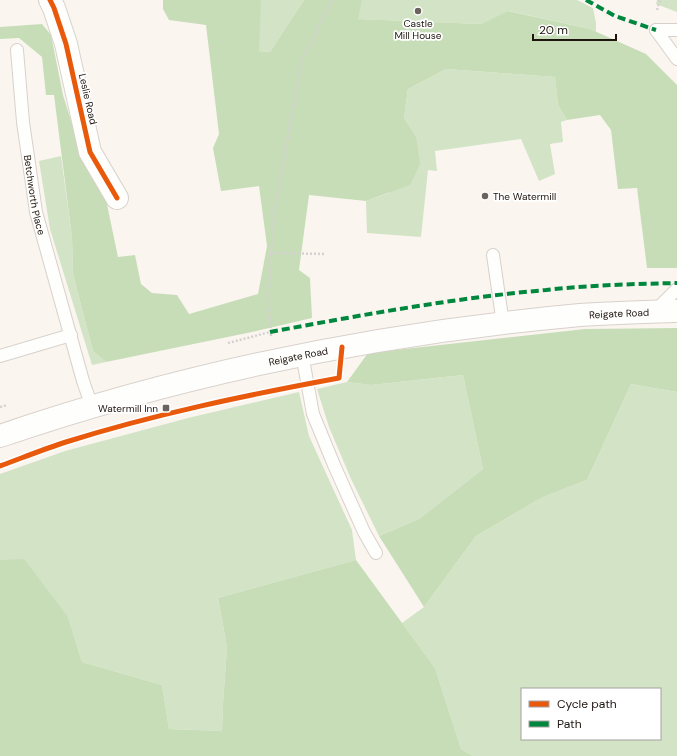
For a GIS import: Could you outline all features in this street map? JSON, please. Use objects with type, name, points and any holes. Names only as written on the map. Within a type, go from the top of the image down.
[{"type":"main road","name":"Leslie Road","points":[[50,0],[66,44],[90,152],[117,198]]},
{"type":"main road","name":"Reigate Road","points":[[0,436],[92,407],[169,386],[302,354],[426,334],[581,315],[677,311]]},
{"type":"lane","points":[[677,30],[656,30],[677,59]]},
{"type":"lane","name":"Betchworth Place","points":[[17,50],[23,122],[36,212],[92,407]]},
{"type":"lane","points":[[493,255],[503,324]]},
{"type":"lane","points":[[654,312],[677,289]]},
{"type":"lane","points":[[0,356],[71,335]]},
{"type":"lane","points":[[302,354],[313,414],[364,532],[376,553]]},
{"type":"path","points":[[276,360],[270,332],[268,300],[270,253],[274,215],[301,63],[332,0]]},
{"type":"path","points":[[270,253],[325,254]]},
{"type":"green space","points":[[163,0],[261,0],[259,51],[270,52],[304,0],[362,0],[358,19],[481,24],[508,11],[590,29],[646,54],[677,85],[677,268],[647,268],[637,188],[618,189],[611,130],[600,115],[567,120],[558,105],[555,77],[446,69],[408,89],[404,118],[416,136],[420,164],[410,185],[366,201],[309,195],[299,270],[310,278],[312,318],[106,362],[93,351],[73,274],[72,237],[54,95],[46,95],[42,57],[19,38],[0,39],[0,27],[42,24],[51,35],[63,95],[83,159],[104,190],[118,257],[135,255],[141,284],[152,293],[177,295],[189,314],[258,294],[267,246],[259,186],[221,191],[213,148],[219,134],[206,25],[169,20],[163,9]]},
{"type":"green space","points":[[227,0],[304,0],[270,52],[227,47]]},
{"type":"green space","points":[[362,0],[577,0],[593,8],[596,32],[590,29],[509,11],[481,24],[357,19]]},
{"type":"green space","points":[[657,0],[677,0],[677,12],[656,4]]},
{"type":"green space","points":[[446,69],[555,77],[558,105],[567,120],[561,122],[563,142],[550,144],[555,174],[539,181],[521,139],[435,151],[437,171],[428,170],[421,237],[367,233],[366,201],[389,193],[416,136],[404,118],[408,89]]},
{"type":"green space","points":[[61,156],[72,237],[73,274],[93,351],[106,362],[92,365],[50,229],[39,161]]},
{"type":"green space","points":[[677,328],[677,392],[631,384],[587,480],[543,497],[476,536],[424,607],[379,536],[419,519],[483,469],[463,375],[371,385],[347,382],[368,353],[585,329]]},
{"type":"green space","points":[[463,375],[483,469],[419,519],[379,536],[351,479],[329,427],[317,389],[347,382],[371,385]]},
{"type":"green space","points":[[631,384],[677,392],[677,756],[473,756],[461,749],[435,668],[402,623],[424,607],[476,536],[543,497],[587,480]]},
{"type":"green space","points":[[299,392],[309,436],[352,530],[356,560],[218,598],[227,647],[222,731],[169,729],[162,685],[82,662],[68,617],[0,560],[0,474],[65,451],[188,418]]},
{"type":"green space","points":[[24,559],[68,617],[82,662],[162,685],[169,729],[222,731],[227,647],[218,598],[356,560],[435,668],[461,749],[473,756],[0,756],[0,560]]},
{"type":"marked path","points":[[586,0],[615,16],[656,30]]},
{"type":"marked path","points":[[270,332],[442,302],[512,293],[628,284],[677,283]]},
{"type":"cycle path","points":[[50,0],[66,44],[90,152],[117,198]]},
{"type":"cycle path","points":[[0,466],[66,442],[167,414],[236,398],[339,378],[342,347]]},
{"type":"place","name":"Castle Mill House","points":[[418,11]]},
{"type":"place","name":"The Watermill","points":[[485,196]]},
{"type":"place","name":"Watermill Inn","points":[[166,408]]}]
